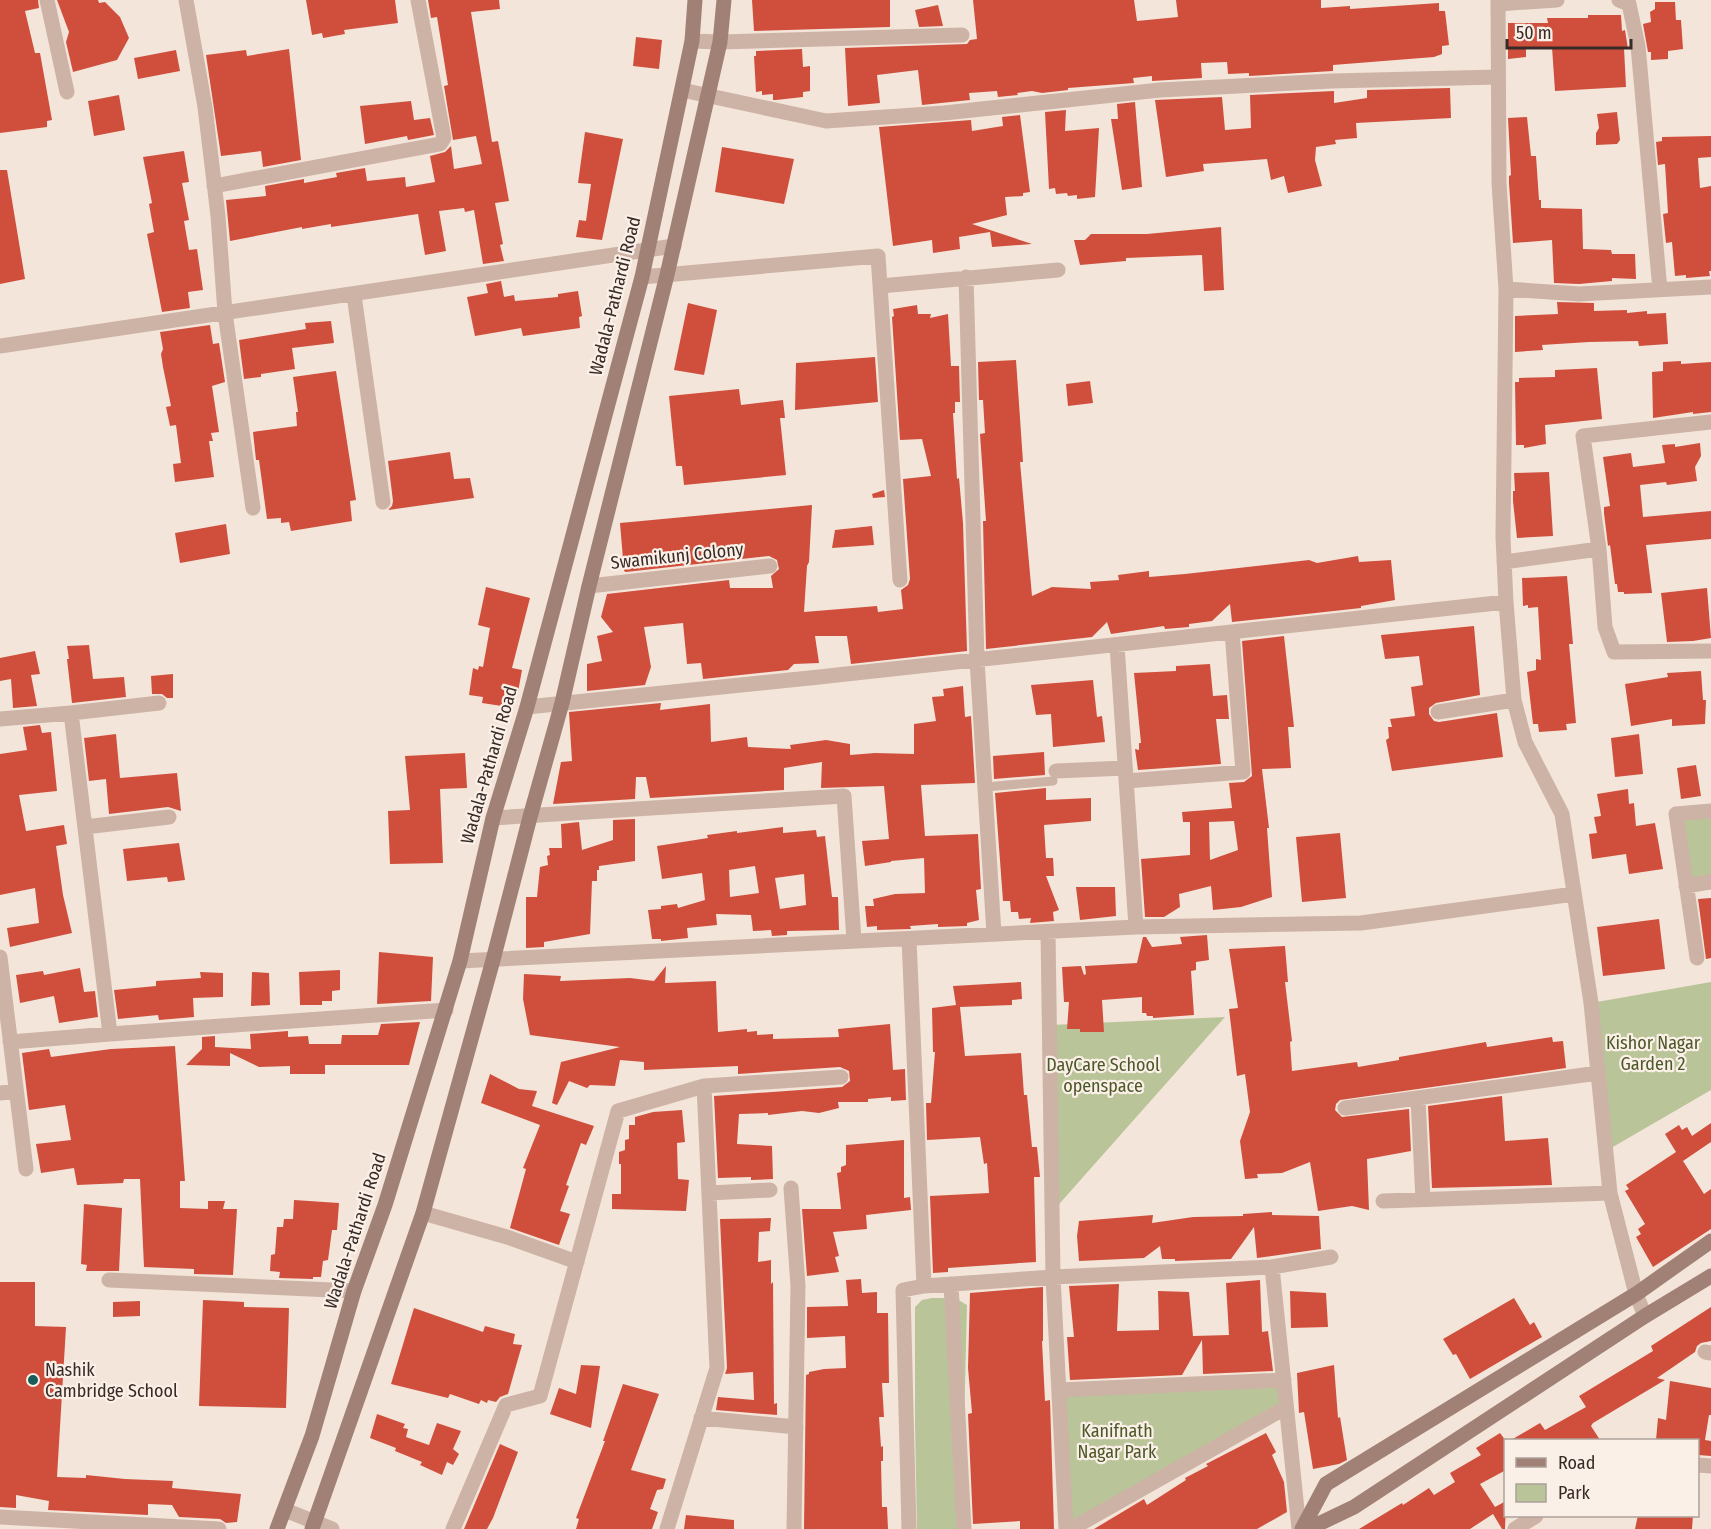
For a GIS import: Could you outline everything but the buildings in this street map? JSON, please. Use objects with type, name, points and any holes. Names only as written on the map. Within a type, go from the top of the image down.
[{"type":"main road","name":"Wadala-Pathardi Road","points":[[277,1529],[312,1436],[354,1291],[385,1205],[460,961],[493,818],[526,707],[642,277],[692,41],[695,0]]},
{"type":"main road","points":[[313,1526],[423,1213],[493,960],[562,703],[674,246],[720,42],[724,0]]},
{"type":"main road","points":[[1300,1529],[1326,1484],[1636,1294],[1711,1241]]},
{"type":"main road","points":[[1308,1529],[1354,1507],[1645,1316],[1711,1276]]},
{"type":"street","points":[[46,0],[67,92]]},
{"type":"street","points":[[186,0],[205,107],[225,313],[253,508]]},
{"type":"street","points":[[214,186],[440,144],[444,138],[418,0]]},
{"type":"street","points":[[1557,0],[1498,2],[1499,183],[1506,289],[1504,562],[1506,602],[1514,700],[1525,742],[1562,814],[1591,1003],[1610,1193],[1636,1294],[1645,1316]]},
{"type":"street","points":[[1619,0],[1629,4],[1638,46],[1660,290]]},
{"type":"street","points":[[692,41],[962,35]]},
{"type":"street","points":[[682,90],[826,121],[944,113],[1160,90],[1332,81],[1498,77]]},
{"type":"street","points":[[0,346],[674,246]]},
{"type":"street","points":[[642,277],[878,256],[900,580]]},
{"type":"street","points":[[880,286],[1058,270]]},
{"type":"street","points":[[966,277],[977,660],[994,934]]},
{"type":"street","points":[[1506,289],[1580,294],[1711,287]]},
{"type":"street","points":[[354,295],[382,502]]},
{"type":"street","points":[[1711,422],[1583,436],[1599,549],[1605,627],[1614,652],[1711,651]]},
{"type":"street","points":[[1504,562],[1599,549]]},
{"type":"street","name":"Swamikunj Colony","points":[[589,586],[770,566]]},
{"type":"street","points":[[526,707],[1506,602]]},
{"type":"street","points":[[1055,776],[1243,772],[1232,632]]},
{"type":"street","points":[[1117,645],[1136,927]]},
{"type":"street","points":[[1438,712],[1514,700]]},
{"type":"street","points":[[0,719],[159,703]]},
{"type":"street","points":[[70,713],[110,1034]]},
{"type":"street","points":[[493,818],[844,796],[854,940]]},
{"type":"street","points":[[1696,958],[1676,814],[1711,811]]},
{"type":"street","points":[[85,827],[169,818]]},
{"type":"street","points":[[1686,886],[1711,882]]},
{"type":"street","points":[[460,961],[1136,927],[1361,923],[1574,894]]},
{"type":"street","points":[[1048,932],[1053,1277],[1066,1529]]},
{"type":"street","points":[[909,939],[924,1286]]},
{"type":"street","points":[[0,957],[2,998],[10,1042],[26,1169]]},
{"type":"street","points":[[10,1042],[446,1010]]},
{"type":"street","points":[[1345,1108],[1598,1073]]},
{"type":"street","points":[[453,1529],[506,1405],[540,1396],[618,1111],[704,1086],[841,1077]]},
{"type":"street","points":[[667,1529],[717,1368],[704,1086]]},
{"type":"street","points":[[0,1092],[16,1091]]},
{"type":"street","points":[[1418,1099],[1423,1200]]},
{"type":"street","points":[[791,1188],[798,1286],[794,1529]]},
{"type":"street","points":[[709,1193],[770,1190]]},
{"type":"street","points":[[1383,1201],[1610,1193]]},
{"type":"street","points":[[423,1213],[507,1237],[577,1262]]},
{"type":"street","points":[[909,1529],[903,1290],[924,1286],[1053,1277],[1272,1267],[1331,1257]]},
{"type":"street","points":[[1272,1267],[1285,1408],[1300,1529]]},
{"type":"street","points":[[109,1280],[354,1291]]},
{"type":"street","points":[[951,1284],[964,1529]]},
{"type":"street","points":[[1060,1390],[1284,1380]]},
{"type":"street","points":[[1071,1529],[1285,1408]]},
{"type":"street","points":[[701,1418],[796,1428]]},
{"type":"street","points":[[285,1510],[313,1526],[332,1529]]},
{"type":"street","points":[[0,1517],[219,1529]]},
{"type":"street","points":[[1515,1529],[1533,1517]]},
{"type":"lane","points":[[986,787],[1055,776]]},
{"type":"green space","points":[[1711,811],[1711,882],[1686,886],[1676,814]]},
{"type":"green space","name":"Kishor Nagar Garden 2","points":[[1711,982],[1711,1090],[1606,1151],[1591,1003]]},
{"type":"green space","name":"DayCare School openspace","points":[[1225,1017],[1053,1211],[1050,1025]]},
{"type":"green space","points":[[955,1298],[967,1305],[964,1426],[969,1529],[917,1529],[915,1307],[922,1300]]},
{"type":"green space","name":"Kanifnath Nagar Park","points":[[1284,1380],[1285,1408],[1071,1529],[1060,1390]]},
{"type":"place","name":"Nashik Cambridge School","points":[[33,1380]]}]
